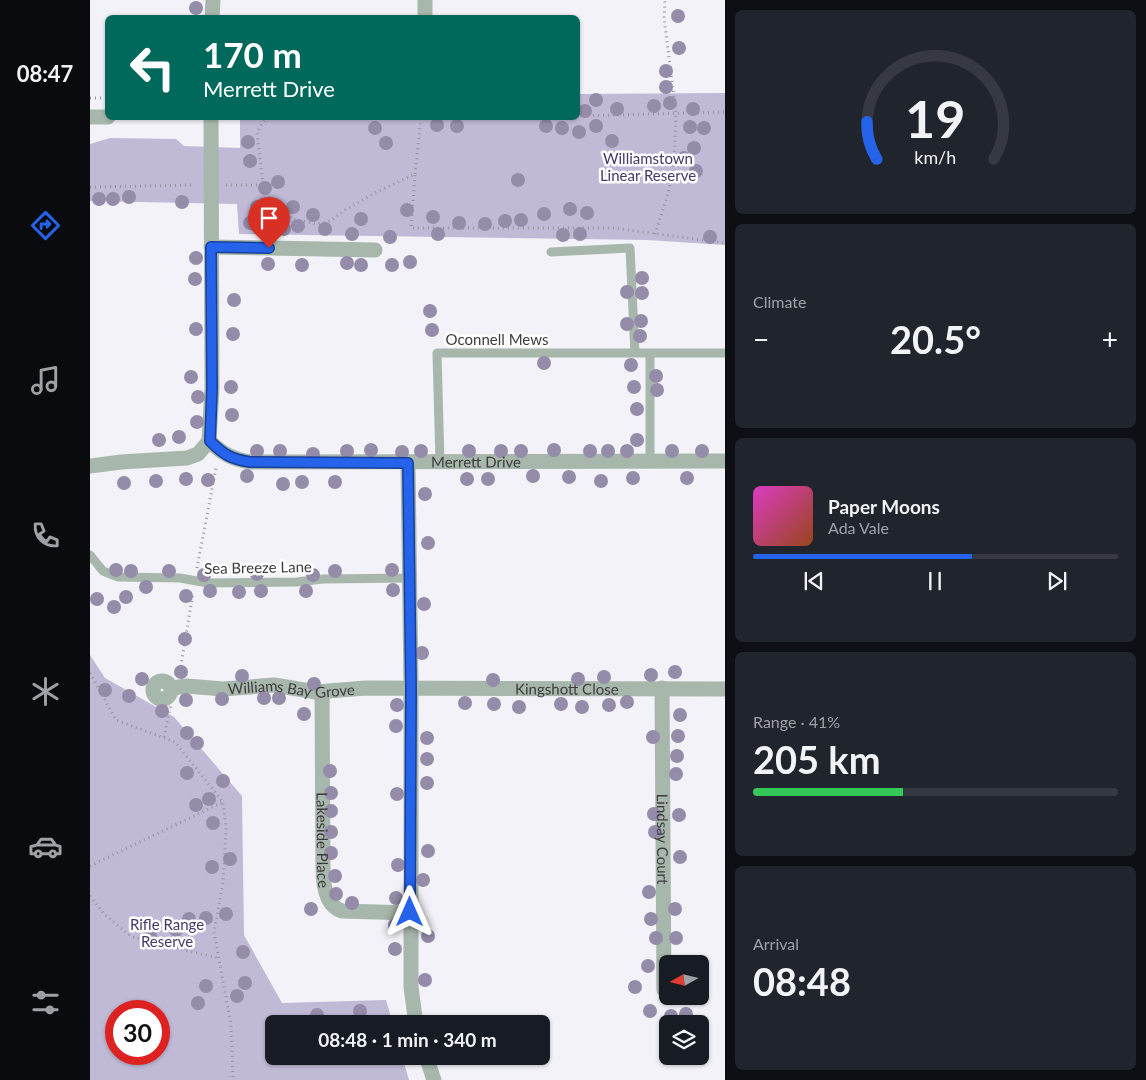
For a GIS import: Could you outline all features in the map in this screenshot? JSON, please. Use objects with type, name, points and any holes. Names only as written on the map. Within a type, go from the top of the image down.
[{"type":"street","points":[[212,0],[212,15]]},
{"type":"street","points":[[425,0],[425,15]]},
{"type":"street","points":[[90,117],[105,117]]},
{"type":"street","points":[[90,466],[187,458],[198,454],[210,441],[212,388],[212,120]]},
{"type":"street","points":[[211,247],[375,250]]},
{"type":"street","name":"Merrett Drive","points":[[210,441],[219,450],[233,459],[250,462],[725,461]]},
{"type":"street","points":[[408,463],[411,688],[410,912],[411,987],[415,1015]]},
{"type":"street","name":"Williams Bay Grove","points":[[174,688],[189,686],[223,689],[274,686],[322,692],[366,688],[411,688]]},
{"type":"street","name":"Kingshott Close","points":[[411,688],[725,689]]},
{"type":"street","name":"Lindsay Court","points":[[662,688],[664,955]]},
{"type":"street","name":"Lakeside Place","points":[[322,692],[322,868],[329,900],[335,908],[342,911],[410,912]]},
{"type":"street","points":[[429,1065],[434,1080]]},
{"type":"lane","points":[[552,252],[630,248],[635,353]]},
{"type":"lane","name":"Oconnell Mews","points":[[440,462],[437,353],[725,353]]},
{"type":"lane","points":[[650,353],[650,461]]},
{"type":"lane","name":"Sea Breeze Lane","points":[[90,555],[98,566],[108,574],[118,577],[180,578],[205,583],[409,578]]},
{"type":"path","points":[[655,234],[668,194],[674,165],[676,113],[664,18],[665,0]]},
{"type":"path","points":[[90,98],[105,98]]},
{"type":"path","points":[[580,116],[725,112]]},
{"type":"path","points":[[266,120],[257,133],[263,184],[272,203],[292,220],[316,224],[330,221],[375,193],[415,174]]},
{"type":"path","points":[[421,120],[410,228],[613,228],[725,243]]},
{"type":"path","points":[[90,187],[263,184]]},
{"type":"path","points":[[164,737],[216,468]]},
{"type":"path","points":[[90,673],[116,720],[175,742],[223,802],[226,829],[223,883],[214,932],[231,1025],[233,1080]]},
{"type":"path","points":[[90,866],[223,802]]},
{"type":"path","points":[[90,896],[105,915],[132,937],[218,958]]},
{"type":"green space","name":"Williamstown Linear Reserve","points":[[725,93],[725,245],[647,240],[239,234],[237,204],[90,201],[90,144],[110,138],[176,139],[184,146],[240,148],[240,120],[580,120],[580,94]]},
{"type":"green space","name":"Rifle Range Reserve","points":[[90,655],[105,678],[174,717],[242,796],[244,935],[282,1003],[386,1000],[390,1015],[265,1015],[265,1065],[405,1065],[409,1080],[90,1080]]},
{"type":"route","points":[[269,248],[211,247],[212,388],[210,441],[219,450],[233,459],[250,462],[408,463],[411,688],[410,912]]}]
